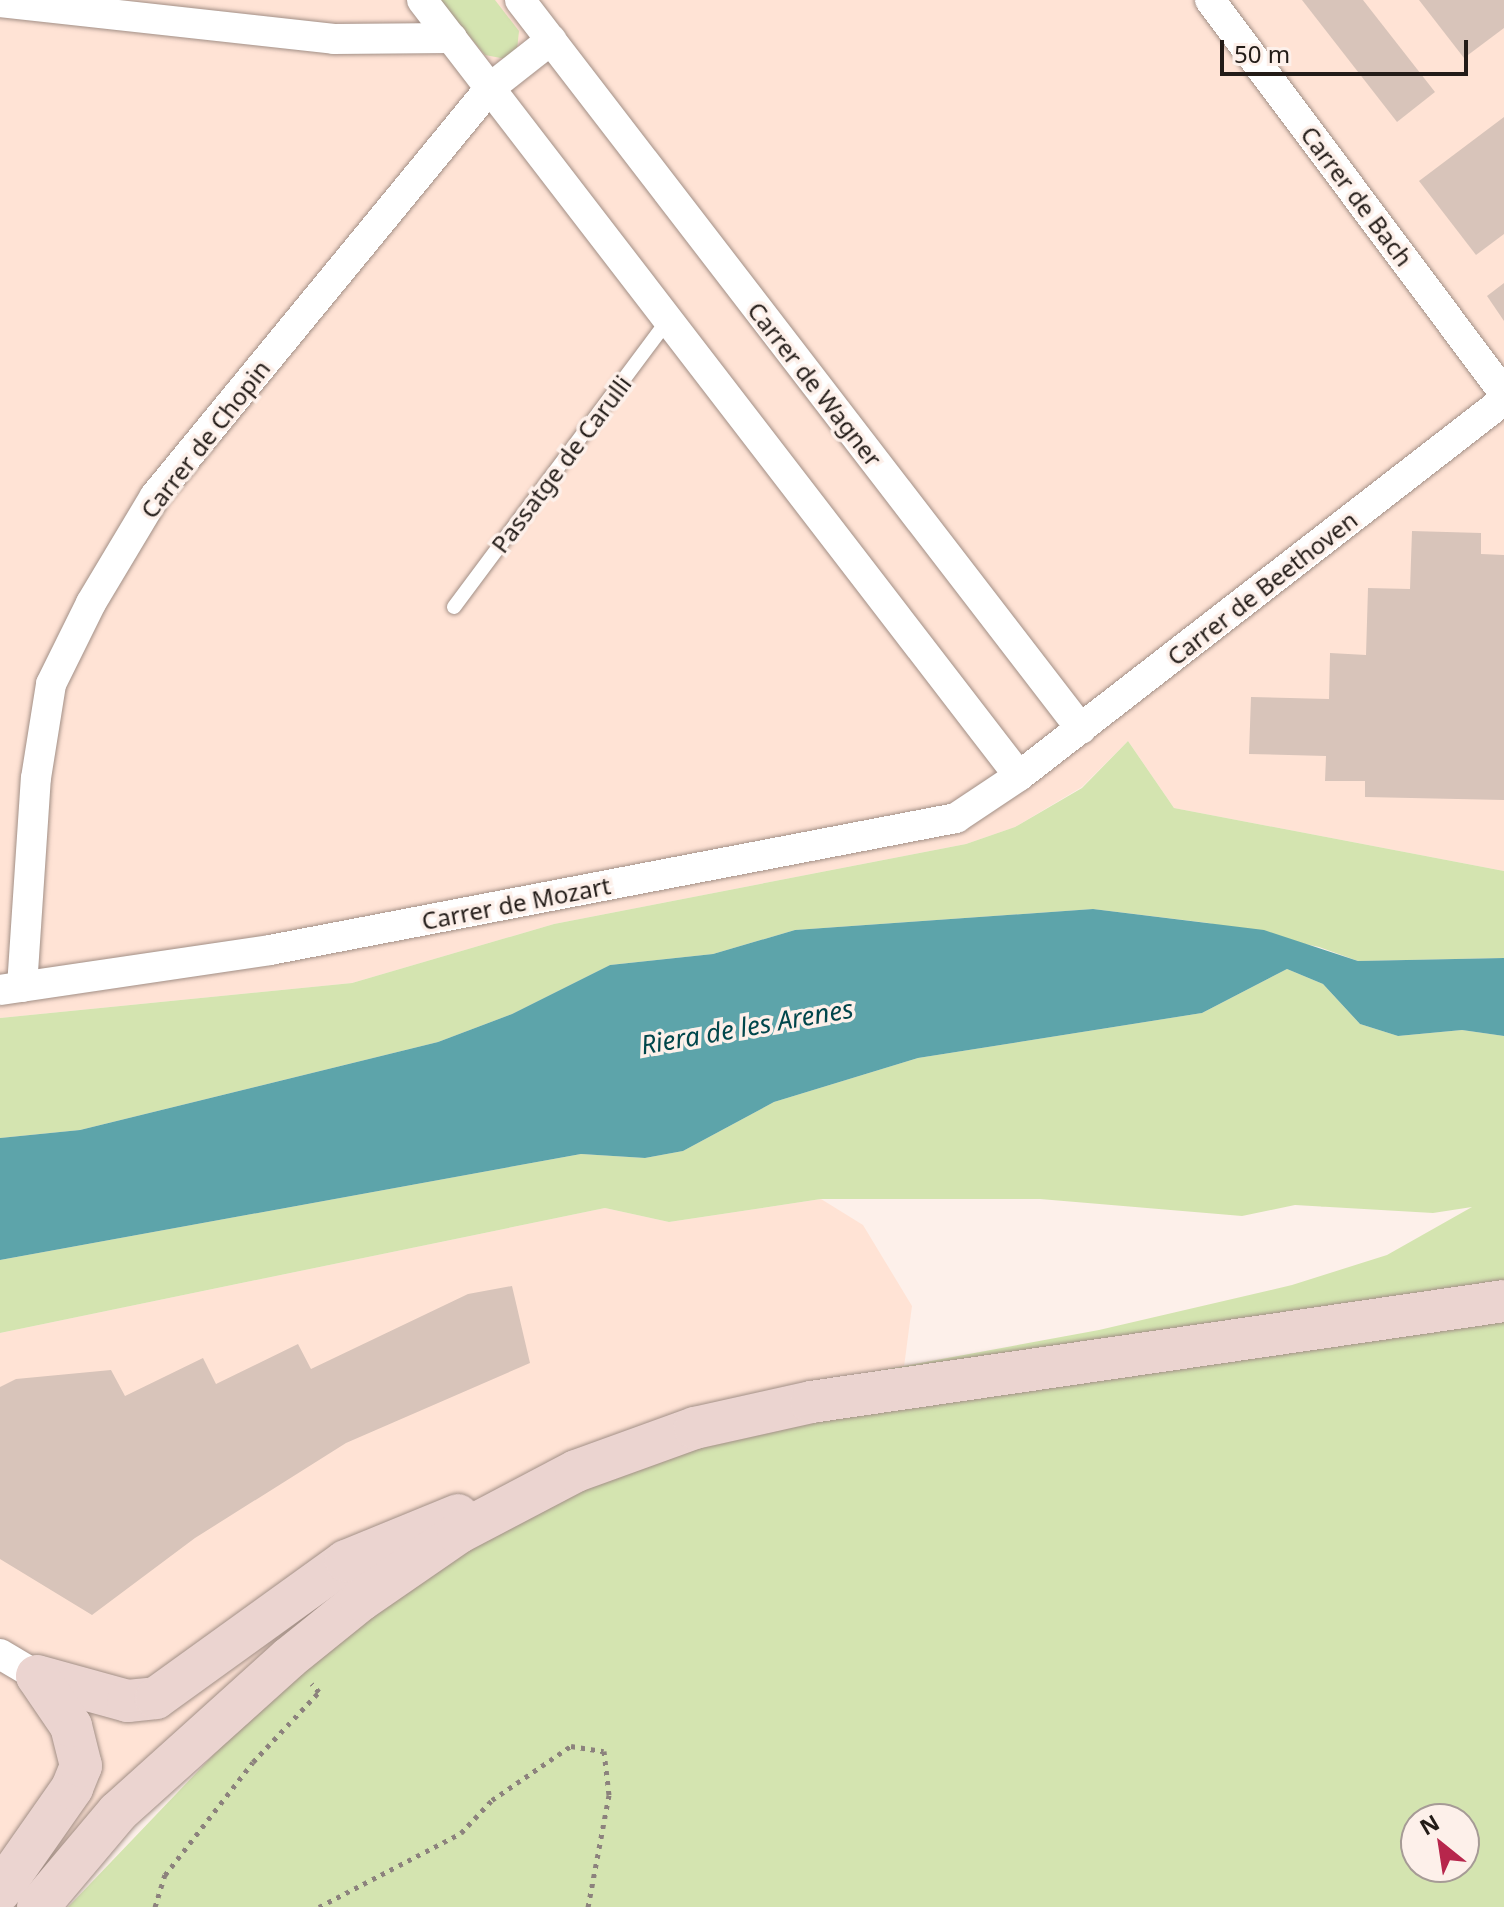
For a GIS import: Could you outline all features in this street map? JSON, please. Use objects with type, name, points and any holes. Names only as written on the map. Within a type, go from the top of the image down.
[{"type":"main road","points":[[37,1676],[128,1701],[156,1698],[346,1561],[404,1534],[533,1491],[646,1443],[811,1402],[1404,1314],[1494,1311]]},
{"type":"main road","points":[[38,1907],[118,1812],[289,1658],[361,1600],[458,1533],[533,1491]]},
{"type":"main road","points":[[0,1891],[72,1788],[81,1766],[71,1726],[37,1676]]},
{"type":"street","points":[[422,0],[1019,776]]},
{"type":"street","name":"Carrer de Wagner","points":[[520,0],[1081,729]]},
{"type":"street","name":"Carrer de Bach","points":[[1210,0],[1504,393]]},
{"type":"street","points":[[0,2],[334,39],[452,38]]},
{"type":"street","points":[[490,88],[551,40]]},
{"type":"street","name":"Carrer de Chopin","points":[[11,988],[36,778],[51,684],[91,603],[155,496],[490,88]]},
{"type":"street","name":"Carrer de Beethoven","points":[[1019,776],[1504,400]]},
{"type":"street","name":"Carrer de Mozart","points":[[11,988],[270,950],[956,818],[1019,776]]},
{"type":"street","points":[[0,1654],[37,1676]]},
{"type":"lane","name":"Passatge de Carulli","points":[[454,607],[668,320]]},
{"type":"path","points":[[155,1907],[165,1875],[209,1817],[319,1692],[289,1658]]},
{"type":"path","points":[[319,1907],[461,1833],[492,1800],[571,1746],[604,1751],[606,1765],[609,1795],[588,1907]]},
{"type":"shaded area","points":[[0,0],[1504,0],[1504,871],[1174,808],[1128,741],[1082,787],[1015,827],[966,844],[554,924],[352,983],[0,1018]]},
{"type":"shaded area","points":[[821,1199],[863,1225],[912,1306],[904,1367],[806,1384],[458,1533],[38,1907],[0,1907],[0,1333],[605,1208],[669,1222]]},
{"type":"green space","points":[[439,0],[495,0],[519,31],[517,50],[506,59],[485,55]]},
{"type":"green space","points":[[1128,741],[1174,808],[1504,871],[1504,958],[1358,961],[1319,947],[1208,923],[1093,909],[795,930],[713,954],[610,965],[512,1014],[438,1042],[80,1130],[0,1138],[0,1018],[352,983],[554,924],[966,844],[1015,827],[1082,788]]},
{"type":"green space","points":[[1287,969],[1323,984],[1360,1024],[1398,1036],[1462,1030],[1504,1036],[1504,1907],[68,1907],[264,1702],[418,1581],[534,1511],[806,1384],[1099,1330],[1292,1285],[1387,1255],[1472,1207],[1433,1213],[1295,1205],[1242,1216],[1040,1199],[821,1199],[669,1222],[605,1208],[0,1333],[0,1260],[581,1154],[645,1158],[683,1151],[774,1102],[918,1058],[1202,1013]]},
{"type":"water","name":"Riera de les Arenes","points":[[1093,909],[1264,930],[1358,961],[1504,958],[1504,1036],[1462,1030],[1398,1036],[1360,1024],[1323,984],[1287,969],[1202,1013],[918,1058],[774,1102],[683,1151],[645,1158],[581,1154],[0,1260],[0,1138],[80,1130],[438,1042],[512,1014],[610,965],[713,954],[795,930]]},
{"type":"building","points":[[1302,0],[1363,0],[1435,92],[1397,122]]},
{"type":"building","points":[[1419,0],[1504,0],[1504,28],[1464,58]]},
{"type":"building","points":[[1504,117],[1504,234],[1476,255],[1419,181]]},
{"type":"building","points":[[1504,283],[1504,321],[1487,296]]},
{"type":"building","points":[[1412,531],[1481,533],[1481,554],[1504,555],[1504,800],[1365,797],[1365,781],[1325,781],[1326,756],[1249,754],[1251,697],[1329,699],[1330,653],[1366,655],[1368,588],[1410,589]]},
{"type":"building","points":[[512,1286],[530,1363],[346,1443],[195,1538],[92,1615],[0,1559],[0,1387],[16,1379],[111,1370],[125,1396],[203,1358],[216,1384],[298,1344],[311,1369],[468,1294]]}]
